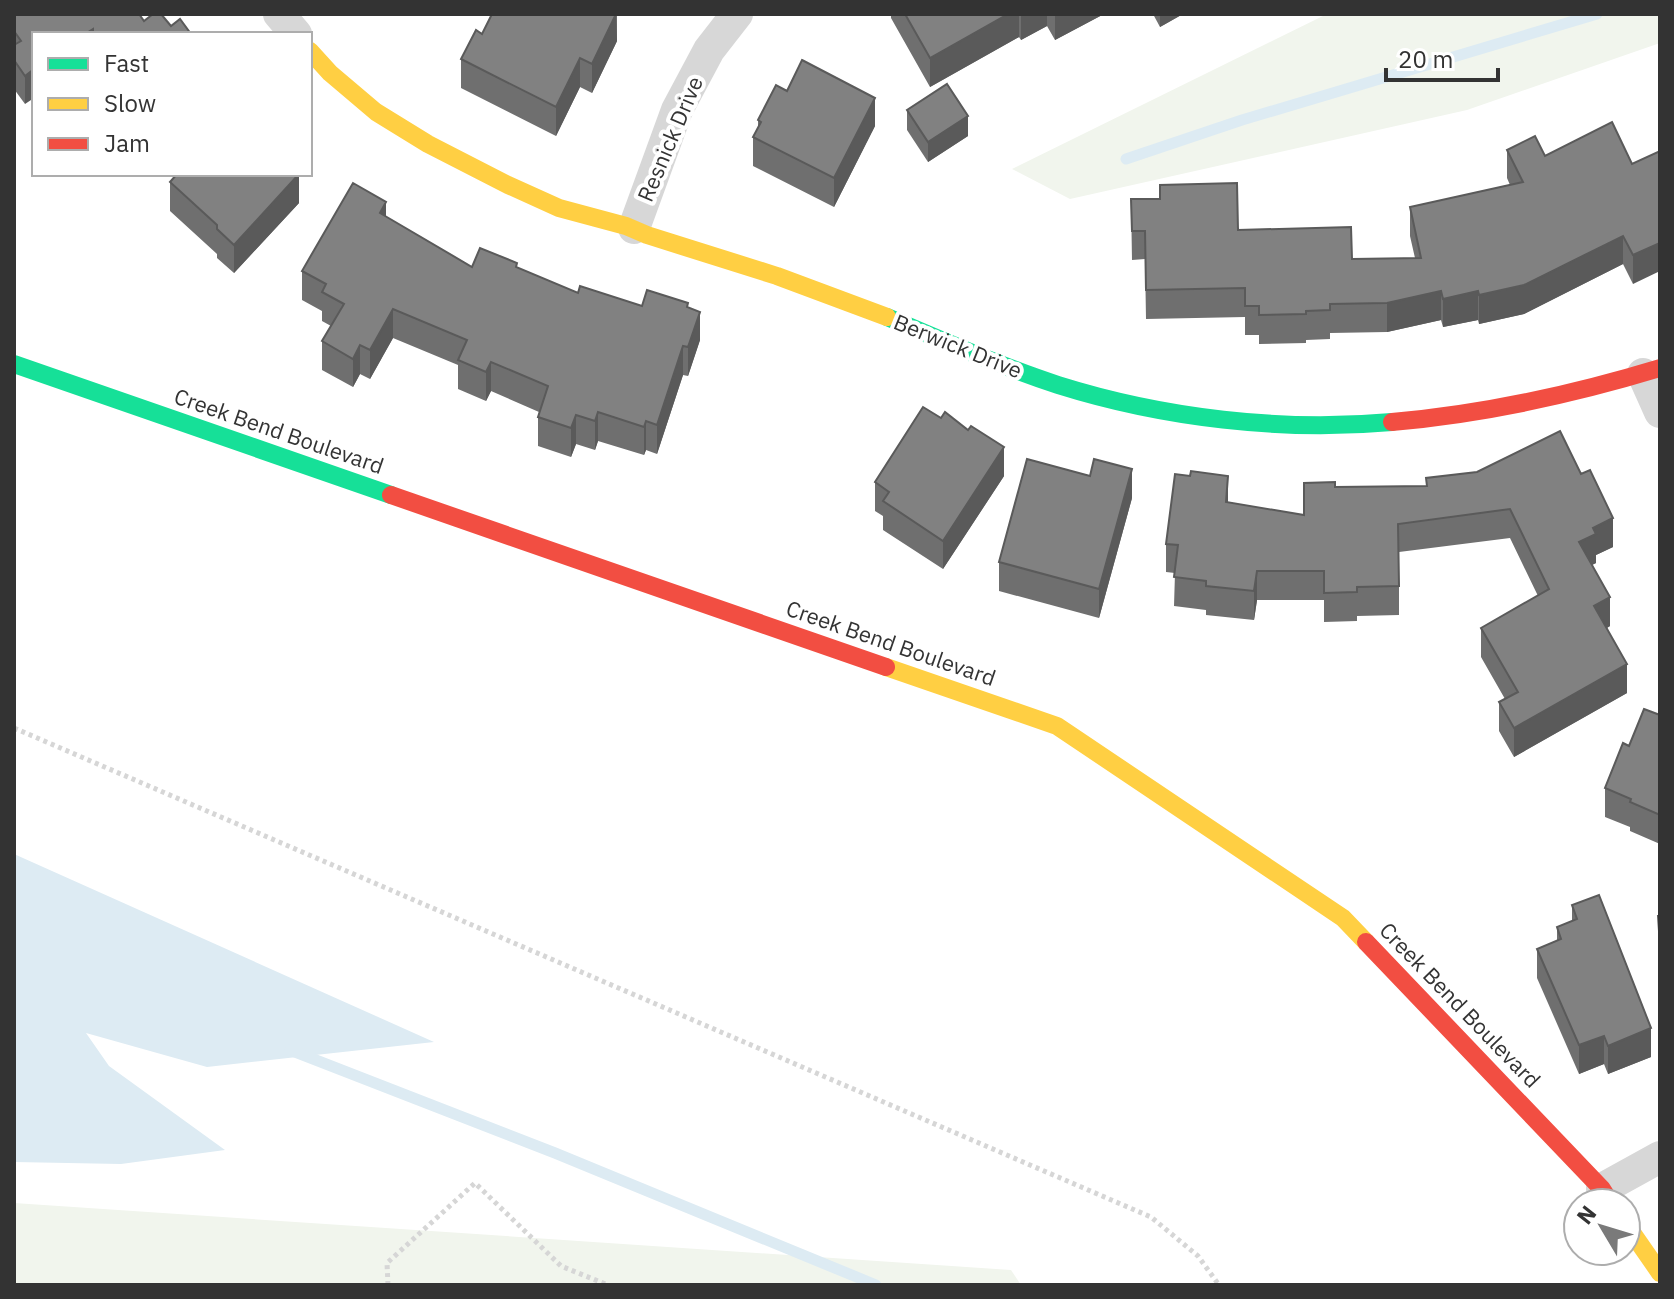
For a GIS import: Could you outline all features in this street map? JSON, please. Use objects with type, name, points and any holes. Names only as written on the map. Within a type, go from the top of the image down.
[{"type":"street","points":[[279,14],[294,32]]},
{"type":"street","name":"Resnick Drive","points":[[634,228],[677,110],[709,50],[737,14]]},
{"type":"street","name":"Berwick Drive","points":[[312,53],[379,114],[449,158],[560,208],[634,228],[647,235],[851,302],[1025,374],[1088,394],[1152,409],[1217,419],[1349,426],[1415,423],[1480,414],[1577,394],[1651,371]]},
{"type":"street","name":"Creek Bend Boulevard","points":[[14,364],[1057,726],[1343,918],[1597,1187]]},
{"type":"street","points":[[1651,371],[1660,412]]},
{"type":"street","points":[[1618,1187],[1660,1157]]},
{"type":"street","points":[[1642,1247],[1660,1273]]},
{"type":"path","points":[[14,728],[1151,1217],[1198,1256],[1219,1285]]},
{"type":"path","points":[[388,1285],[387,1263],[475,1183],[561,1266],[608,1285]]},
{"type":"shaded area","points":[[1327,14],[1660,14],[1660,43],[1467,110],[1070,199],[1012,169]]},
{"type":"shaded area","points":[[14,854],[434,1042],[207,1067],[86,1033],[109,1066],[225,1150],[121,1164],[14,1162]]},
{"type":"shaded area","points":[[14,1203],[1011,1270],[1021,1285],[14,1285]]},
{"type":"building","points":[[14,14],[139,14],[144,21],[153,14],[161,14],[171,26],[180,19],[190,32],[93,32],[93,29],[88,32],[32,32],[32,71],[25,76],[14,60],[14,45],[21,41],[14,31]]},
{"type":"building","points":[[492,14],[616,14],[592,64],[580,58],[556,107],[461,59],[476,30],[482,34]]},
{"type":"building","points":[[905,14],[1008,14],[930,58]]},
{"type":"building","points":[[802,60],[875,98],[834,178],[753,137],[776,85],[787,91]]},
{"type":"building","points":[[947,84],[968,116],[928,142],[907,110]]},
{"type":"building","points":[[1612,122],[1632,164],[1660,151],[1660,243],[1633,255],[1623,236],[1524,285],[1443,299],[1441,291],[1387,303],[1330,304],[1330,310],[1306,311],[1306,314],[1259,315],[1259,306],[1245,306],[1245,288],[1146,290],[1145,231],[1132,231],[1131,199],[1160,199],[1160,185],[1237,183],[1238,230],[1351,227],[1352,259],[1421,258],[1410,207],[1523,182],[1507,150],[1535,136],[1545,156]]},
{"type":"building","points":[[175,176],[297,176],[234,245],[170,182]]},
{"type":"building","points":[[353,183],[386,202],[380,213],[472,267],[480,248],[578,293],[580,286],[642,306],[647,290],[688,303],[687,307],[700,312],[688,347],[683,346],[657,425],[646,421],[644,427],[598,412],[595,421],[576,415],[571,428],[538,417],[548,386],[491,362],[486,372],[458,360],[467,340],[393,309],[370,350],[360,345],[353,359],[322,341],[344,304],[322,292],[326,284],[302,271]]},
{"type":"building","points":[[923,407],[941,418],[945,412],[968,430],[971,426],[1004,447],[943,541],[883,501],[889,492],[875,482]]},
{"type":"building","points":[[1560,431],[1581,474],[1590,470],[1613,518],[1593,528],[1596,534],[1579,542],[1610,597],[1594,606],[1627,664],[1514,728],[1499,702],[1518,692],[1481,628],[1549,589],[1510,509],[1398,524],[1399,586],[1357,587],[1357,592],[1324,593],[1324,571],[1257,571],[1254,591],[1206,586],[1206,581],[1174,577],[1178,545],[1166,544],[1175,474],[1190,476],[1191,471],[1228,476],[1226,502],[1304,515],[1304,483],[1335,482],[1335,487],[1427,486],[1426,478],[1477,472]]},
{"type":"building","points":[[1027,459],[1090,476],[1094,459],[1132,469],[1099,589],[999,562]]},
{"type":"building","points":[[1644,709],[1660,715],[1660,815],[1605,788],[1623,743],[1629,746]]},
{"type":"building","points":[[1599,895],[1651,1028],[1608,1046],[1604,1036],[1579,1045],[1537,949],[1561,939],[1557,927],[1577,919],[1572,905]]},
{"type":"waterway","points":[[1126,159],[1242,120],[1597,14]]},
{"type":"waterway","points":[[290,1050],[555,1153],[876,1285]]},
{"type":"traffic: fast","points":[[887,317],[1036,378],[1139,406],[1223,420],[1266,423],[1350,425],[1392,422]]},
{"type":"traffic: fast","points":[[14,364],[391,495]]},
{"type":"traffic: slow","points":[[312,53],[330,73],[376,112],[428,144],[508,185],[559,208],[626,226],[777,276],[887,317]]},
{"type":"traffic: slow","points":[[886,667],[1057,726],[1343,918],[1366,942]]},
{"type":"traffic: slow","points":[[1642,1247],[1660,1273]]},
{"type":"traffic: jam","points":[[1392,422],[1527,402],[1660,368]]},
{"type":"traffic: jam","points":[[391,495],[886,667]]},
{"type":"traffic: jam","points":[[1366,942],[1600,1187]]}]
